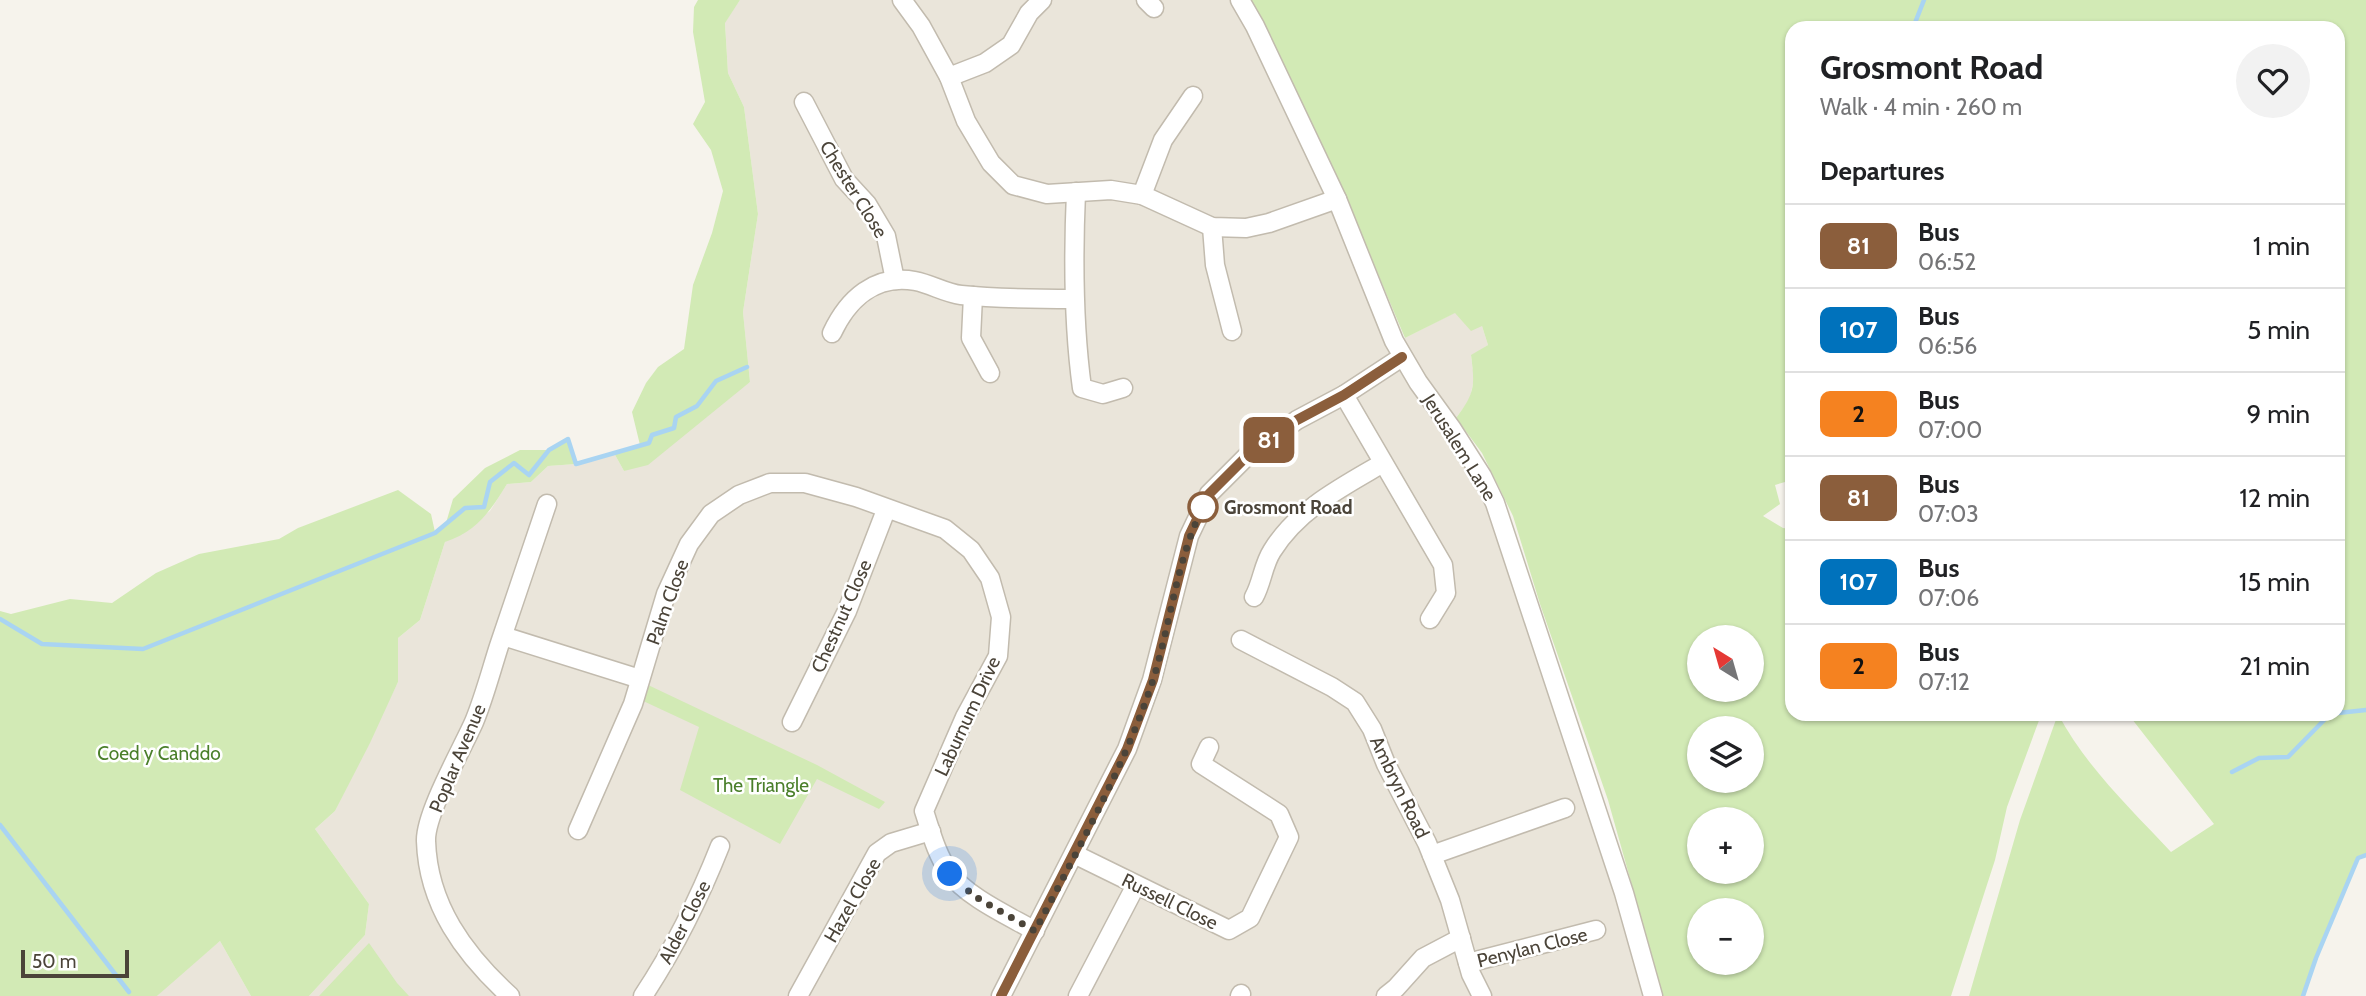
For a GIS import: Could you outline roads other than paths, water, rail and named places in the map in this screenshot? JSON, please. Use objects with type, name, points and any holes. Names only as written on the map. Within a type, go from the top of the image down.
[{"type":"street","points":[[902,0],[921,26],[949,77],[966,121],[992,163],[1013,185],[1047,194],[1111,190],[1142,195],[1212,227],[1245,228],[1269,223],[1337,199]]},
{"type":"street","points":[[949,77],[985,63],[1010,46],[1029,13],[1042,0]]},
{"type":"street","name":"Jerusalem Lane","points":[[1240,0],[1337,199],[1402,357],[1482,476],[1495,503],[1624,892],[1653,996]]},
{"type":"street","points":[[1142,195],[1163,141],[1193,96]]},
{"type":"street","name":"Chester Close","points":[[804,102],[844,179],[867,204],[886,236],[895,280]]},
{"type":"street","points":[[1076,192],[1072,270],[1082,388],[1103,394],[1122,388]]},
{"type":"street","points":[[1212,227],[1215,265],[1232,331]]},
{"type":"street","points":[[832,333],[841,315],[856,298],[874,284],[895,280],[915,281],[957,294],[997,299],[1074,299]]},
{"type":"street","points":[[973,296],[971,338],[989,373]]},
{"type":"street","points":[[1001,996],[1127,749],[1153,680],[1189,536],[1209,494],[1248,455],[1297,420],[1344,395],[1402,357]]},
{"type":"street","points":[[1344,395],[1443,565],[1446,593],[1430,619]]},
{"type":"street","points":[[1254,597],[1270,554],[1287,528],[1319,500],[1383,463]]},
{"type":"street","name":"Palm Close","points":[[578,830],[633,704],[666,594],[689,544],[711,514],[739,495],[771,483],[805,483],[856,497],[886,510]]},
{"type":"street","name":"Poplar Avenue","points":[[510,996],[485,973],[458,941],[432,881],[426,838],[436,804],[475,720],[547,504]]},
{"type":"street","name":"Chestnut Close","points":[[792,722],[847,611],[886,510]]},
{"type":"street","name":"Laburnum Drive","points":[[886,510],[945,529],[971,550],[990,578],[1001,617],[998,656],[965,717],[924,811],[935,846],[950,874],[974,896],[1035,931]]},
{"type":"street","points":[[503,636],[640,679]]},
{"type":"street","name":"Ambryn Road","points":[[1241,640],[1332,687],[1355,702],[1372,729],[1386,764],[1432,855],[1450,900],[1468,963],[1482,996]]},
{"type":"street","name":"Russell Close","points":[[1074,854],[1229,930],[1250,918],[1289,837],[1279,814],[1201,764],[1209,747]]},
{"type":"street","points":[[1432,855],[1565,808]]},
{"type":"street","name":"Hazel Close","points":[[797,996],[877,853],[891,843],[931,831]]},
{"type":"street","name":"Alder Close","points":[[643,996],[667,959],[720,846]]},
{"type":"street","points":[[1078,996],[1136,884]]},
{"type":"street","name":"Penylan Close","points":[[1468,963],[1596,930]]},
{"type":"street","points":[[1386,996],[1423,958],[1461,938]]},
{"type":"waterway","points":[[1916,21],[1924,0]]},
{"type":"waterway","points":[[0,619],[42,644],[143,649],[435,533],[465,508],[484,507],[490,482],[514,463],[529,475],[549,450],[568,439],[576,464],[649,443],[652,435],[674,428],[676,417],[697,406],[716,381],[747,367]]},
{"type":"waterway","points":[[2345,712],[2366,710]]},
{"type":"waterway","points":[[2232,772],[2259,758],[2288,757],[2323,721]]},
{"type":"waterway","points":[[0,825],[129,992]]},
{"type":"waterway","points":[[2303,996],[2358,858],[2366,855]]},
{"type":"place","name":"Grosmont Road","points":[[1203,507]]},
{"type":"park label","name":"Coed y Canddo","points":[[159,753]]},
{"type":"park label","name":"The Triangle","points":[[761,785]]}]
